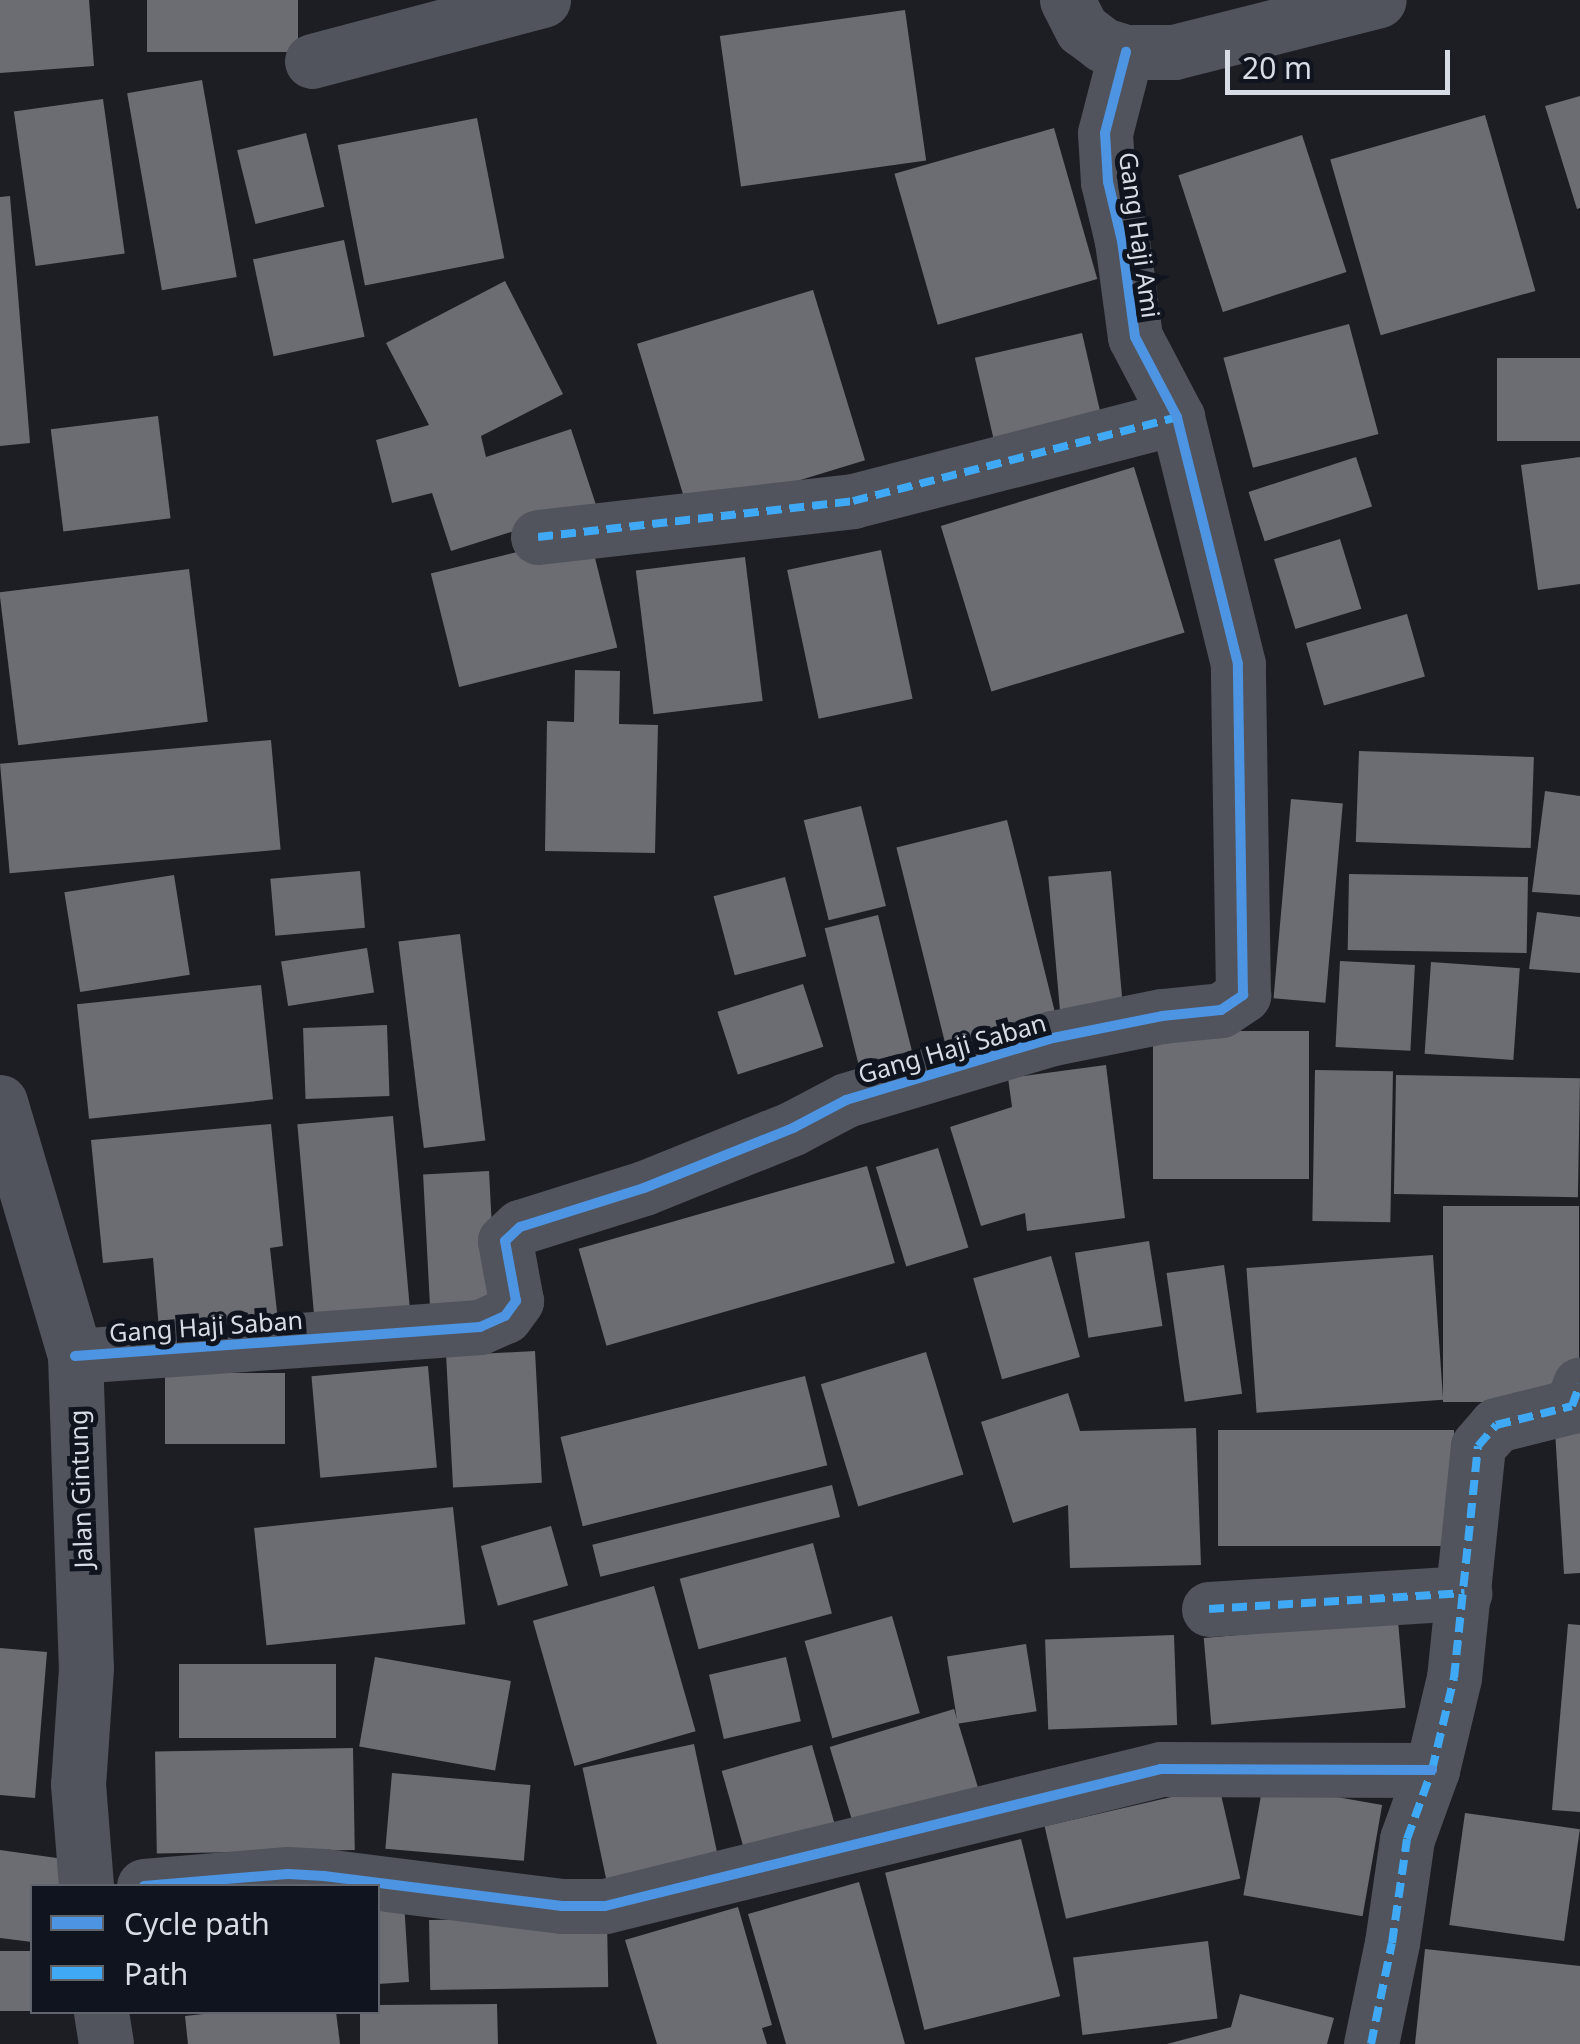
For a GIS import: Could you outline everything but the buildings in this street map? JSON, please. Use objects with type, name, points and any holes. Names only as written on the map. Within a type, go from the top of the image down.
[{"type":"street","points":[[312,61],[543,0]]},
{"type":"street","points":[[1067,0],[1082,29],[1103,45],[1126,52],[1174,52],[1379,0]]},
{"type":"street","name":"Gang Haji Ami","points":[[1126,52],[1106,133],[1108,182],[1122,241],[1135,337],[1176,417]]},
{"type":"street","points":[[538,538],[853,501],[1176,417]]},
{"type":"street","name":"Gang Haji Saban","points":[[75,1356],[480,1327],[512,1310],[516,1289],[505,1241],[520,1227],[644,1188],[792,1128],[846,1100],[1052,1038],[1162,1016],[1221,1010],[1243,994],[1238,664],[1176,417]]},
{"type":"street","name":"Jalan Gintung","points":[[0,1102],[75,1356],[86,1668],[78,1784],[86,1884]]},
{"type":"street","points":[[1371,2044],[1408,1840],[1432,1770],[1454,1678],[1478,1446],[1496,1425],[1572,1406],[1580,1384]]},
{"type":"street","points":[[1209,1609],[1464,1594]]},
{"type":"street","points":[[380,1885],[562,1906],[605,1906],[1161,1770],[1432,1770]]},
{"type":"street","points":[[168,1884],[288,1874],[374,1884]]},
{"type":"street","points":[[102,2014],[106,2044]]},
{"type":"marked path","points":[[538,537],[853,501],[1177,417]]},
{"type":"marked path","points":[[1371,2044],[1392,1943],[1407,1839],[1432,1770],[1454,1678],[1478,1446],[1496,1425],[1572,1406],[1580,1384]]},
{"type":"marked path","points":[[1209,1609],[1464,1593]]},
{"type":"cycle path","points":[[75,1356],[480,1327],[505,1316],[516,1301],[505,1241],[520,1227],[644,1188],[793,1128],[846,1100],[1053,1038],[1162,1016],[1221,1010],[1243,995],[1238,664],[1177,417],[1135,337],[1122,241],[1108,182],[1105,133],[1126,52]]},
{"type":"cycle path","points":[[168,1884],[288,1874],[562,1906],[605,1906],[1161,1769],[1432,1770]]}]
